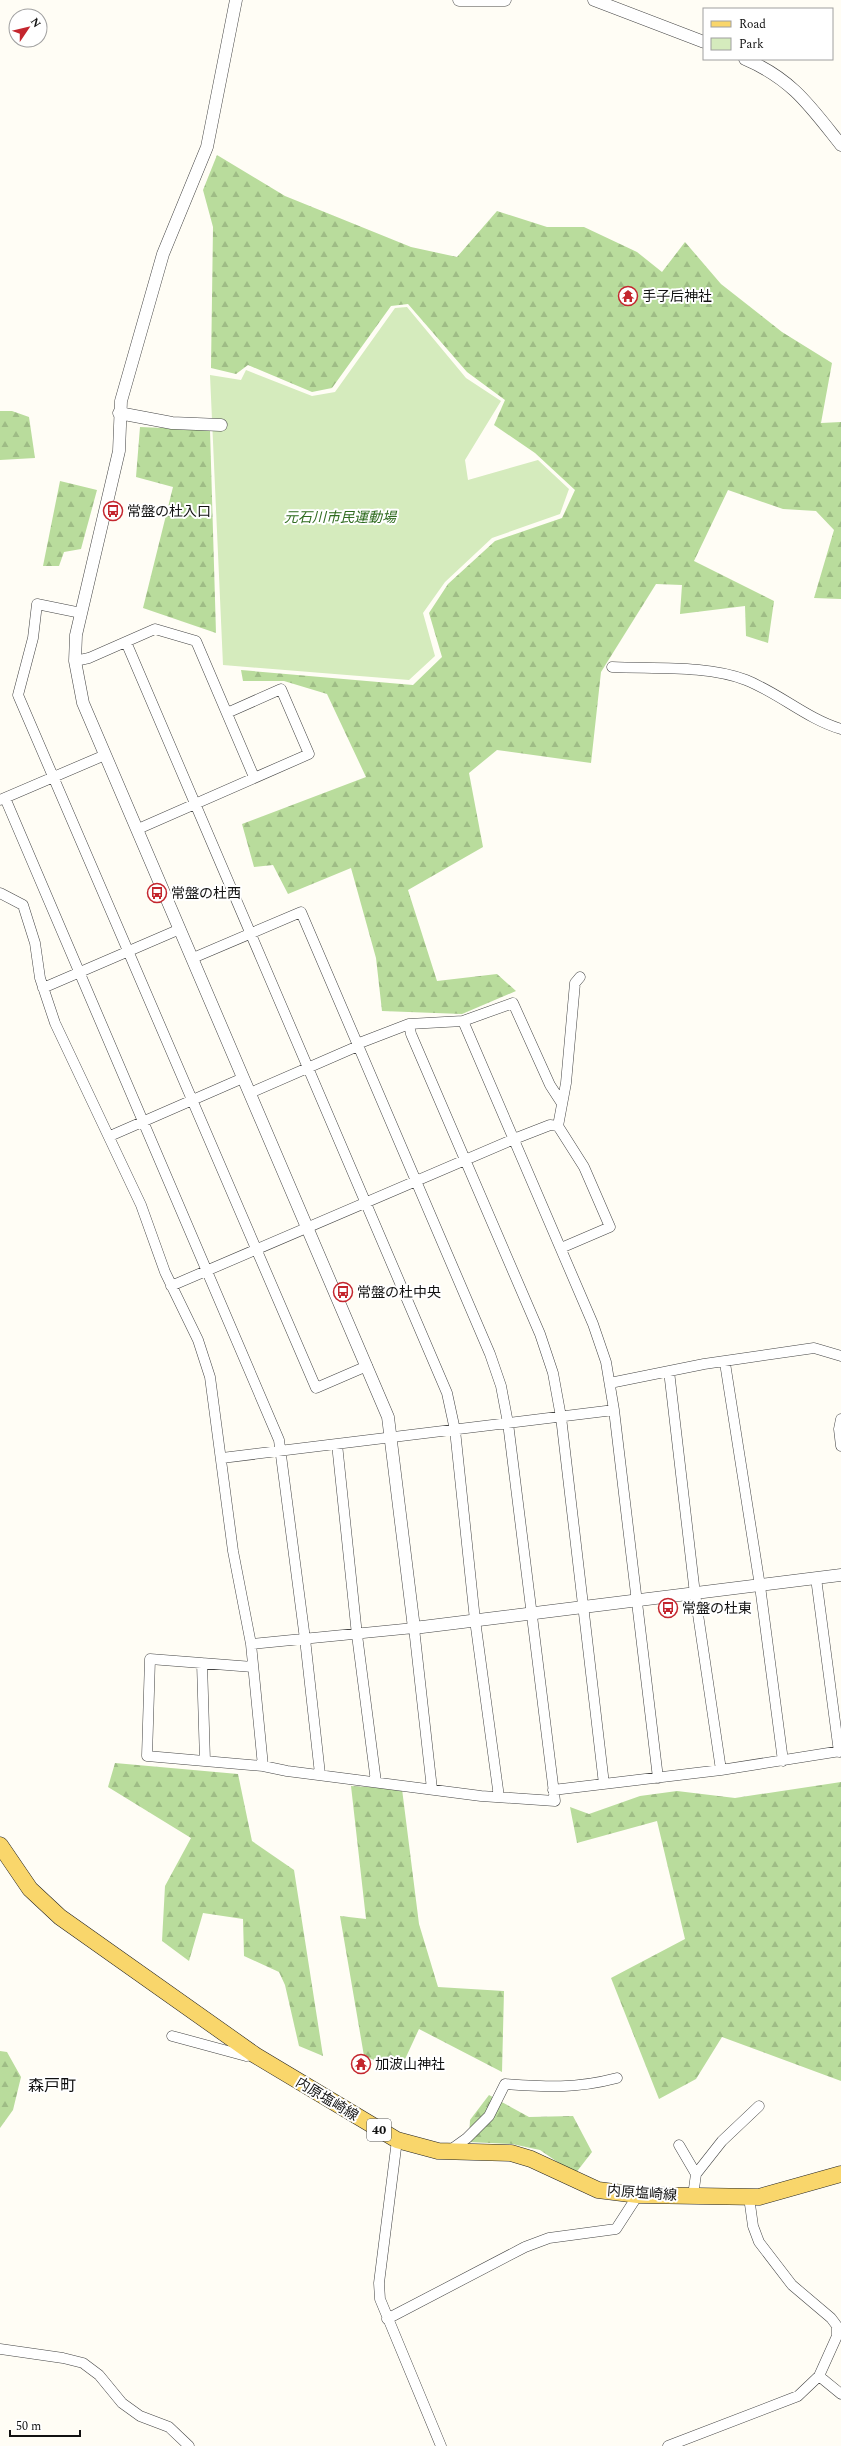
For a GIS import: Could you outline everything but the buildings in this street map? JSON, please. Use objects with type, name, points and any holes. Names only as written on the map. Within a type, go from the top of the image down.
[{"type":"main road","name":"内原塩崎線","points":[[0,1845],[30,1889],[60,1917],[255,2055],[397,2140],[425,2149],[511,2153],[531,2159],[598,2190],[638,2195],[749,2197],[774,2194],[841,2174]]},
{"type":"street","points":[[236,0],[208,147],[162,254],[119,413],[119,451],[81,613],[75,661],[83,703],[388,1417],[392,1438],[432,1789]]},
{"type":"street","points":[[459,0],[504,0]]},
{"type":"street","points":[[594,0],[703,42]]},
{"type":"street","points":[[747,60],[766,68],[796,91],[841,145]]},
{"type":"street","points":[[119,413],[172,423],[222,425]]},
{"type":"street","points":[[81,613],[37,604],[33,638],[18,695],[255,1250],[316,1388],[367,1366]]},
{"type":"street","points":[[75,661],[89,658],[155,629],[196,641],[254,777]]},
{"type":"street","points":[[126,642],[442,1379],[455,1430],[475,1620],[499,1798]]},
{"type":"street","points":[[612,667],[712,672],[731,675],[765,689],[819,720],[841,729]]},
{"type":"street","points":[[138,829],[309,754],[281,689],[227,713]]},
{"type":"street","points":[[105,755],[3,799],[79,972],[279,1440],[306,1640],[320,1774]]},
{"type":"street","points":[[0,893],[23,905],[35,943],[43,988],[55,1022],[85,1091],[110,1136],[141,1205],[171,1286],[198,1340],[210,1377],[222,1458],[233,1551],[251,1644],[263,1766]]},
{"type":"street","points":[[193,958],[301,912],[497,1371],[508,1423],[555,1801],[499,1798],[287,1771],[263,1766],[147,1756],[150,1659],[253,1667]]},
{"type":"street","points":[[43,988],[180,929]]},
{"type":"street","points":[[561,1248],[610,1227],[584,1167],[558,1126],[561,1102],[566,1082],[575,983],[580,977]]},
{"type":"street","points":[[250,1093],[409,1024],[464,1021],[513,1003],[550,1085],[561,1102]]},
{"type":"street","points":[[464,1021],[594,1324],[610,1383],[638,1601],[658,1778]]},
{"type":"street","points":[[409,1024],[411,1034],[540,1334],[553,1373],[561,1417],[604,1784]]},
{"type":"street","points":[[110,1136],[243,1078]]},
{"type":"street","points":[[171,1286],[514,1139],[550,1125],[558,1126]]},
{"type":"street","points":[[610,1383],[669,1371],[814,1348],[841,1356]]},
{"type":"street","points":[[725,1363],[760,1586],[783,1761]]},
{"type":"street","points":[[669,1371],[695,1594],[721,1770]]},
{"type":"street","points":[[222,1458],[614,1410]]},
{"type":"street","points":[[841,1419],[839,1429],[841,1446]]},
{"type":"street","points":[[337,1444],[357,1635],[376,1782]]},
{"type":"street","points":[[251,1644],[357,1635],[760,1586],[841,1574]]},
{"type":"street","points":[[553,1790],[721,1770],[840,1752],[816,1578]]},
{"type":"street","points":[[202,1663],[205,1761]]},
{"type":"street","points":[[172,2036],[246,2056],[255,2055]]},
{"type":"street","points":[[449,2151],[467,2138],[490,2116],[506,2084],[560,2088],[587,2086],[617,2078]]},
{"type":"street","points":[[693,2196],[696,2174],[722,2141],[759,2106]]},
{"type":"street","points":[[397,2140],[378,2283],[380,2299],[387,2320],[440,2446]]},
{"type":"street","points":[[680,2145],[696,2174]]},
{"type":"street","points":[[387,2320],[525,2247],[549,2238],[616,2229],[638,2195]]},
{"type":"street","points":[[668,2446],[798,2396],[819,2376],[837,2336],[839,2325],[792,2285],[768,2256],[753,2226],[749,2197]]},
{"type":"street","points":[[0,2349],[63,2358],[83,2364],[99,2375],[122,2403],[140,2416],[169,2427],[189,2446]]},
{"type":"street","points":[[819,2376],[841,2394]]},
{"type":"green space","points":[[217,155],[285,196],[411,247],[457,257],[497,211],[547,227],[584,227],[637,252],[662,272],[685,242],[721,284],[782,332],[832,363],[821,423],[841,422],[841,599],[814,598],[834,530],[816,511],[783,509],[728,490],[694,561],[774,601],[768,643],[746,636],[745,606],[680,614],[682,585],[656,584],[601,672],[591,763],[497,750],[469,773],[483,847],[408,890],[437,981],[497,974],[516,991],[462,1014],[382,1011],[376,958],[351,868],[288,894],[273,865],[254,867],[242,824],[366,777],[327,694],[284,681],[243,681],[241,670],[413,685],[442,657],[429,613],[448,584],[495,541],[562,518],[575,490],[535,453],[494,425],[505,400],[467,372],[408,304],[391,306],[332,388],[312,392],[248,365],[236,374],[211,368],[213,227],[203,190]]},
{"type":"green space","name":"元石川市民運動場","points":[[407,307],[466,378],[501,401],[465,460],[468,480],[538,460],[569,489],[560,514],[492,538],[445,582],[423,613],[435,656],[409,680],[223,665],[210,375],[241,380],[246,370],[312,396],[335,392],[395,308]]},
{"type":"green space","points":[[0,411],[12,411],[29,417],[35,458],[0,460]]},
{"type":"green space","points":[[140,427],[210,430],[216,633],[143,608],[173,487],[136,477]]},
{"type":"green space","points":[[60,481],[97,490],[81,549],[64,552],[59,566],[43,566]]},
{"type":"green space","points":[[115,1763],[238,1774],[252,1841],[294,1870],[323,2056],[299,2046],[285,1985],[279,1972],[244,1956],[243,1919],[203,1913],[189,1961],[162,1941],[165,1886],[191,1838],[108,1787]]},
{"type":"green space","points":[[841,1782],[841,2081],[722,2037],[696,2079],[659,2099],[611,1978],[685,1939],[657,1821],[577,1843],[570,1807],[589,1814],[640,1796],[677,1791],[735,1798]]},
{"type":"green space","points":[[351,1786],[402,1789],[419,1924],[438,1987],[504,1991],[502,2072],[419,2029],[400,2070],[364,2056],[340,1916],[366,1919]]},
{"type":"green space","points":[[0,2051],[7,2052],[21,2077],[13,2110],[0,2128]]},
{"type":"green space","points":[[489,2095],[529,2117],[573,2116],[592,2152],[575,2174],[540,2150],[512,2144],[469,2142],[470,2120]]},
{"type":"place","name":"手子后神社","points":[[628,296]]},
{"type":"place","name":"常盤の杜入口","points":[[113,511]]},
{"type":"place","name":"常盤の杜西","points":[[157,893]]},
{"type":"place","name":"常盤の杜中央","points":[[343,1292]]},
{"type":"place","name":"常盤の杜東","points":[[668,1608]]},
{"type":"place","name":"加波山神社","points":[[361,2064]]},
{"type":"district","name":"森戸町","points":[[52,2086]]}]
